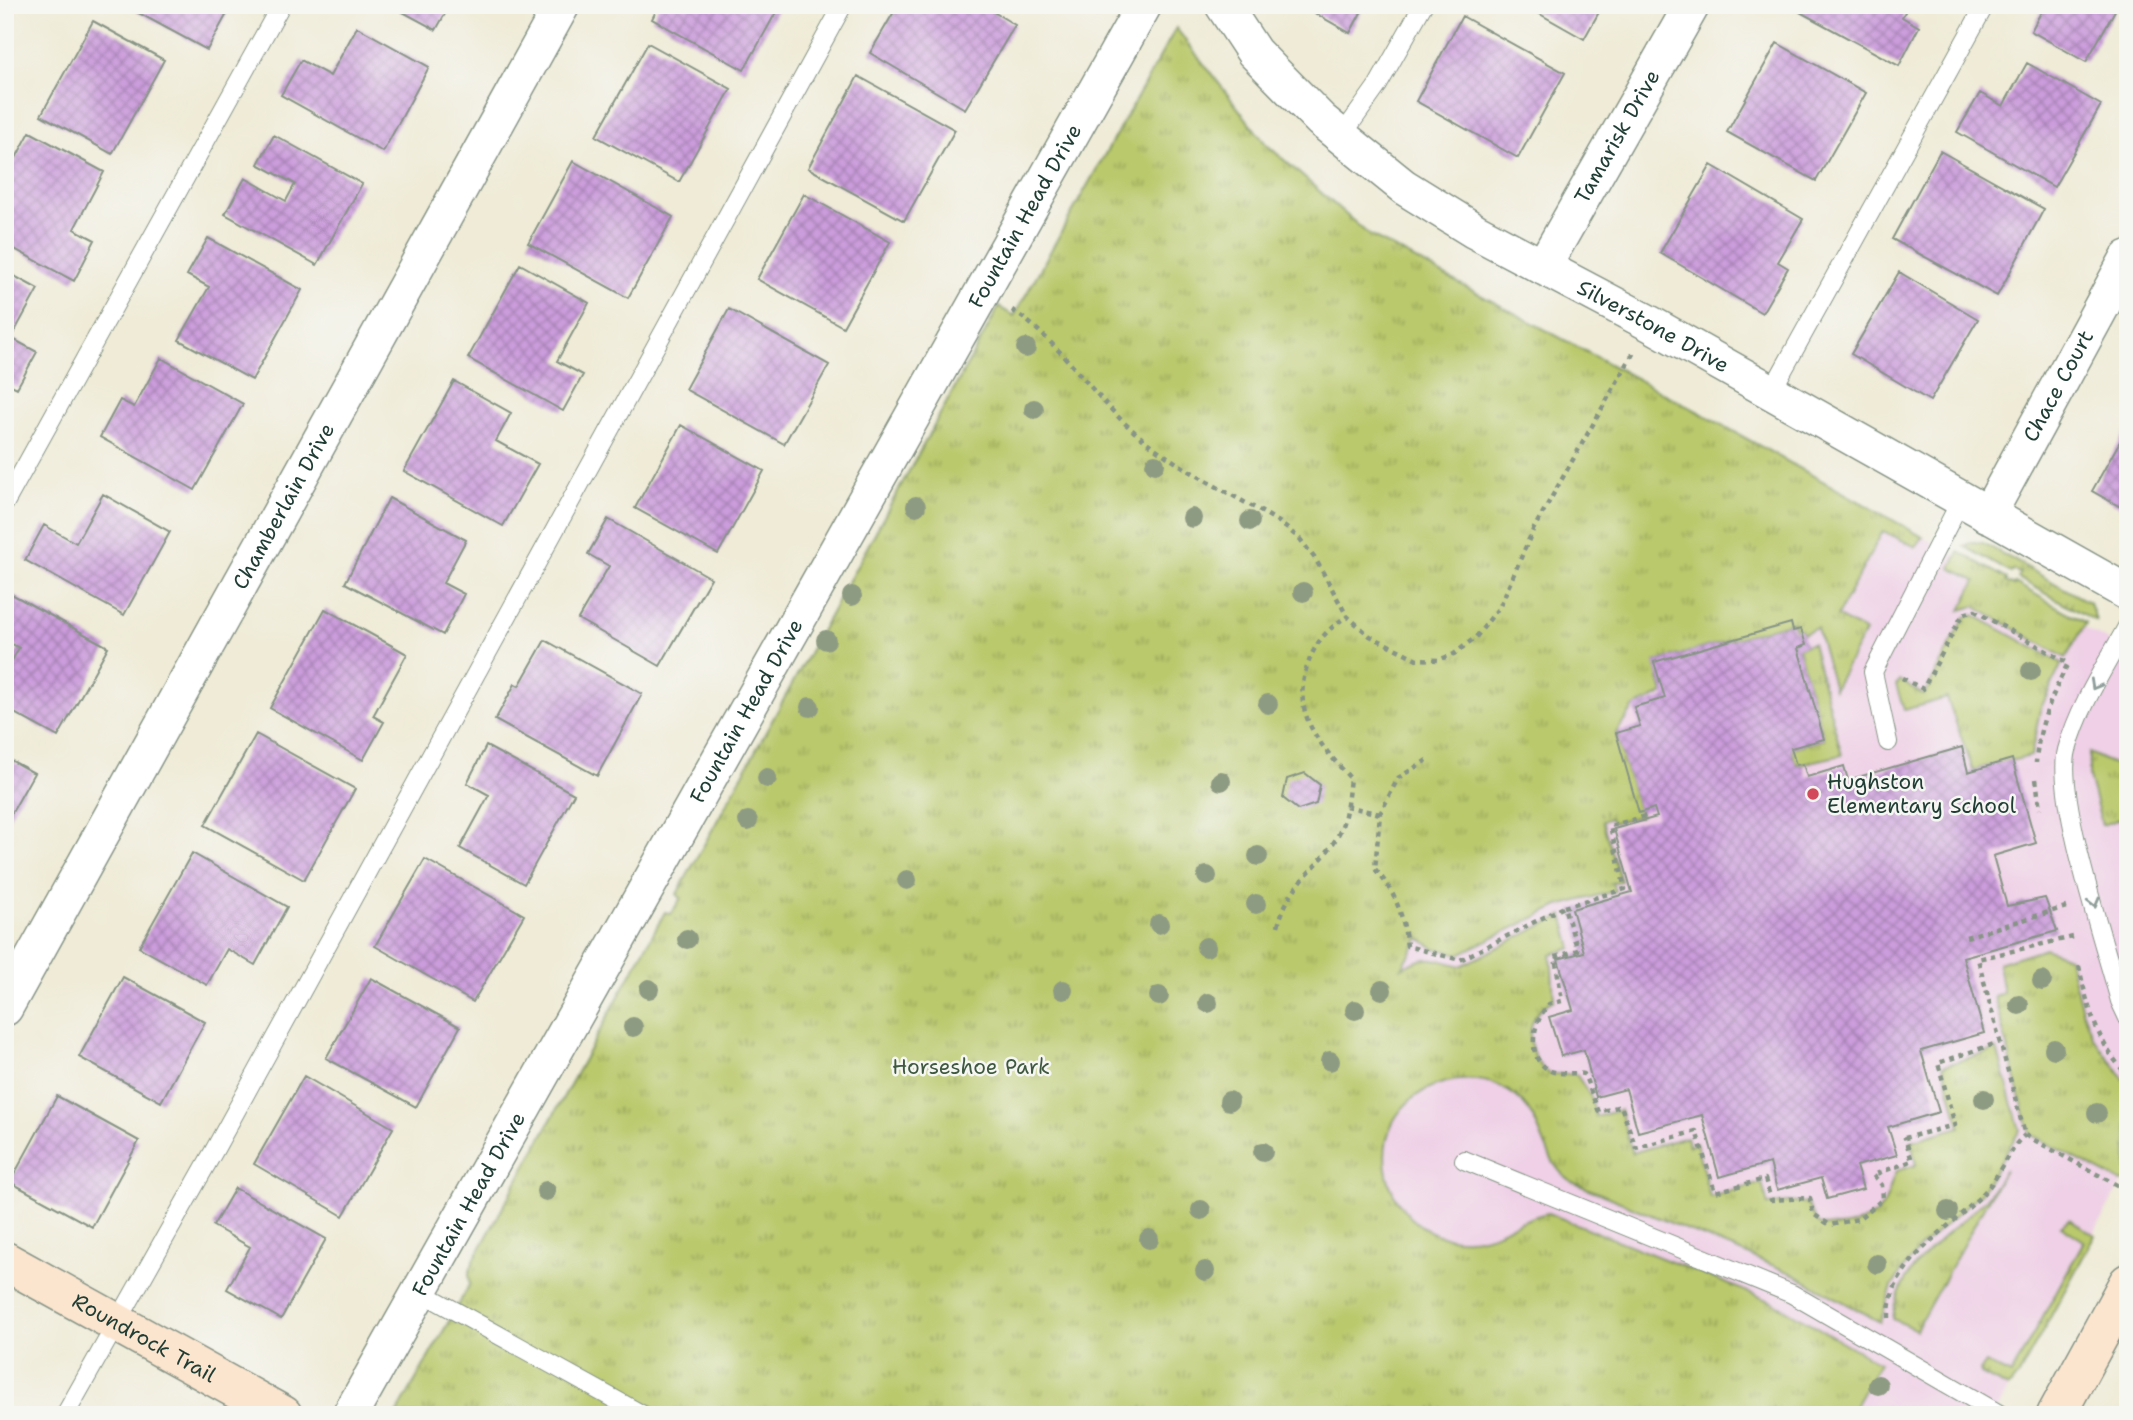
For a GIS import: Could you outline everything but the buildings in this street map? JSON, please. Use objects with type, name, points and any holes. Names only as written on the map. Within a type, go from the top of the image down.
[{"type":"street","name":"Chamberlain Drive","points":[[5,1008],[562,5]]},
{"type":"street","name":"Fountain Head Drive","points":[[350,1415],[1144,5]]},
{"type":"street","name":"Silverstone Drive","points":[[1223,5],[1254,52],[1342,136],[1404,187],[1475,231],[1651,324],[2128,593]]},
{"type":"street","name":"Tamarisk Drive","points":[[1543,267],[1692,5]]},
{"type":"street","name":"Chace Court","points":[[1975,507],[2128,258]]},
{"type":"street","name":"Roundrock Trail","points":[[5,1261],[283,1415]]},
{"type":"street","points":[[2056,1415],[2128,1283]]},
{"type":"lane","points":[[5,503],[281,5]]},
{"type":"lane","points":[[65,1415],[235,1113],[843,5]]},
{"type":"lane","points":[[1342,136],[1378,85],[1423,5]]},
{"type":"lane","points":[[1771,392],[1985,5]]},
{"type":"lane","points":[[1888,742],[1873,672],[1975,507]]},
{"type":"lane","points":[[2128,625],[2082,709],[2066,753],[2066,796],[2120,1002],[2128,1018]]},
{"type":"lane","points":[[1464,1160],[1792,1294],[2001,1415]]},
{"type":"lane","points":[[419,1291],[643,1415]]},
{"type":"path","points":[[982,290],[1023,316],[1132,430],[1279,522],[1300,539],[1316,560],[1347,616],[1370,636],[1418,659],[1438,660],[1454,654],[1476,637],[1500,606],[1533,530],[1651,324]]},
{"type":"path","points":[[1897,675],[1923,690],[1963,614],[1975,611],[2068,663],[2048,706],[2037,740],[2036,795],[2042,818]]},
{"type":"path","points":[[1278,926],[1284,903],[1340,831],[1346,806],[1350,778],[1320,744],[1306,720],[1300,695],[1304,673],[1315,644],[1329,628],[1347,616]]},
{"type":"path","points":[[1426,760],[1398,778],[1380,814],[1374,869],[1392,888],[1403,916],[1407,946],[1460,960],[1564,907],[1625,889],[1610,826],[1646,816]]},
{"type":"path","points":[[1346,806],[1380,814]]},
{"type":"path","points":[[2063,894],[2069,917]]},
{"type":"path","points":[[1564,907],[1578,950],[1555,957],[1562,1001],[1549,1004],[1536,1023],[1534,1036],[1537,1057],[1551,1071],[1584,1074],[1600,1112],[1621,1106],[1636,1148],[1696,1131],[1714,1192],[1765,1178],[1771,1200],[1810,1198],[1813,1214],[1830,1225],[1858,1219],[1883,1199],[1882,1185],[1872,1175],[1912,1161],[1905,1138],[1955,1125],[1938,1063],[2000,1042]]},
{"type":"path","points":[[1966,937],[2067,907]]},
{"type":"path","points":[[2071,927],[2073,937],[1978,959],[2025,1135],[2126,1190],[2128,1187]]},
{"type":"path","points":[[1889,1321],[1894,1292],[1918,1254],[1978,1200],[1994,1181],[2015,1144],[2025,1135]]},
{"type":"shaded area","name":"Hughston Elementary School","points":[[1706,416],[2128,652],[2128,1171],[1994,1415],[1157,1415]]},
{"type":"green space","name":"Horseshoe Park","points":[[1176,28],[1266,144],[1369,235],[1706,416],[1923,537],[1916,547],[1883,531],[1837,616],[1865,632],[1834,689],[1817,628],[1803,633],[1801,629],[1796,631],[1792,622],[1655,662],[1663,694],[1634,707],[1616,733],[1640,816],[1612,823],[1610,818],[1602,821],[1621,881],[1612,883],[1615,891],[1559,906],[1459,954],[1434,948],[1419,938],[1402,968],[1424,959],[1461,966],[1563,915],[1572,948],[1551,954],[1554,1000],[1536,1015],[1532,1025],[1531,1046],[1535,1056],[1549,1074],[1576,1074],[1591,1097],[1596,1117],[1620,1110],[1632,1153],[1686,1137],[1689,1146],[1696,1143],[1710,1197],[1762,1183],[1768,1205],[1787,1202],[1807,1204],[1818,1224],[1835,1227],[1868,1219],[1884,1204],[1896,1171],[1916,1165],[1911,1141],[1960,1127],[1943,1066],[1997,1049],[2020,1130],[1981,1192],[1921,1247],[1903,1269],[1892,1287],[1880,1322],[1791,1273],[1572,1182],[1560,1172],[1552,1160],[1534,1119],[1525,1106],[1514,1094],[1497,1085],[1463,1080],[1446,1082],[1415,1097],[1402,1108],[1393,1122],[1387,1139],[1385,1158],[1388,1177],[1394,1194],[1404,1209],[1416,1222],[1431,1232],[1449,1238],[1479,1238],[1548,1213],[1773,1302],[1879,1363],[1850,1415],[396,1415],[470,1284],[469,1274],[474,1260],[665,912],[671,914],[681,898],[677,894],[999,307],[1014,316]]},
{"type":"green space","points":[[1973,542],[1983,543],[2090,603],[2096,621],[2018,578],[2020,573],[2013,570],[2011,573],[1964,546]]},
{"type":"green space","points":[[1959,552],[2007,579],[2006,582],[2014,586],[2015,583],[2086,623],[2066,658],[1974,606],[1961,610],[1976,581],[1951,568]]},
{"type":"green space","points":[[1974,615],[2062,663],[2040,710],[2031,756],[1973,770],[1947,698],[1904,710],[1896,685],[1899,680],[1924,695],[1965,617]]},
{"type":"green space","points":[[1812,643],[1842,755],[1796,765],[1791,748],[1824,739],[1798,648]]},
{"type":"green space","points":[[2089,753],[2128,771],[2128,816],[2102,825],[2089,777]]},
{"type":"green space","points":[[2045,948],[2068,957],[2082,1010],[2093,1037],[2128,1085],[2127,1181],[2120,1182],[2030,1134],[1994,996],[2003,993],[1998,963]]},
{"type":"green space","points":[[2005,1169],[1916,1330],[1893,1319],[1897,1299],[1915,1266],[1984,1200]]},
{"type":"green space","points":[[2069,1219],[2095,1235],[2019,1375],[2008,1388],[1981,1374],[1980,1370],[1985,1363],[2011,1375],[2084,1241],[2061,1226]]},
{"type":"place","name":"Hughston Elementary School","points":[[1813,794]]}]
